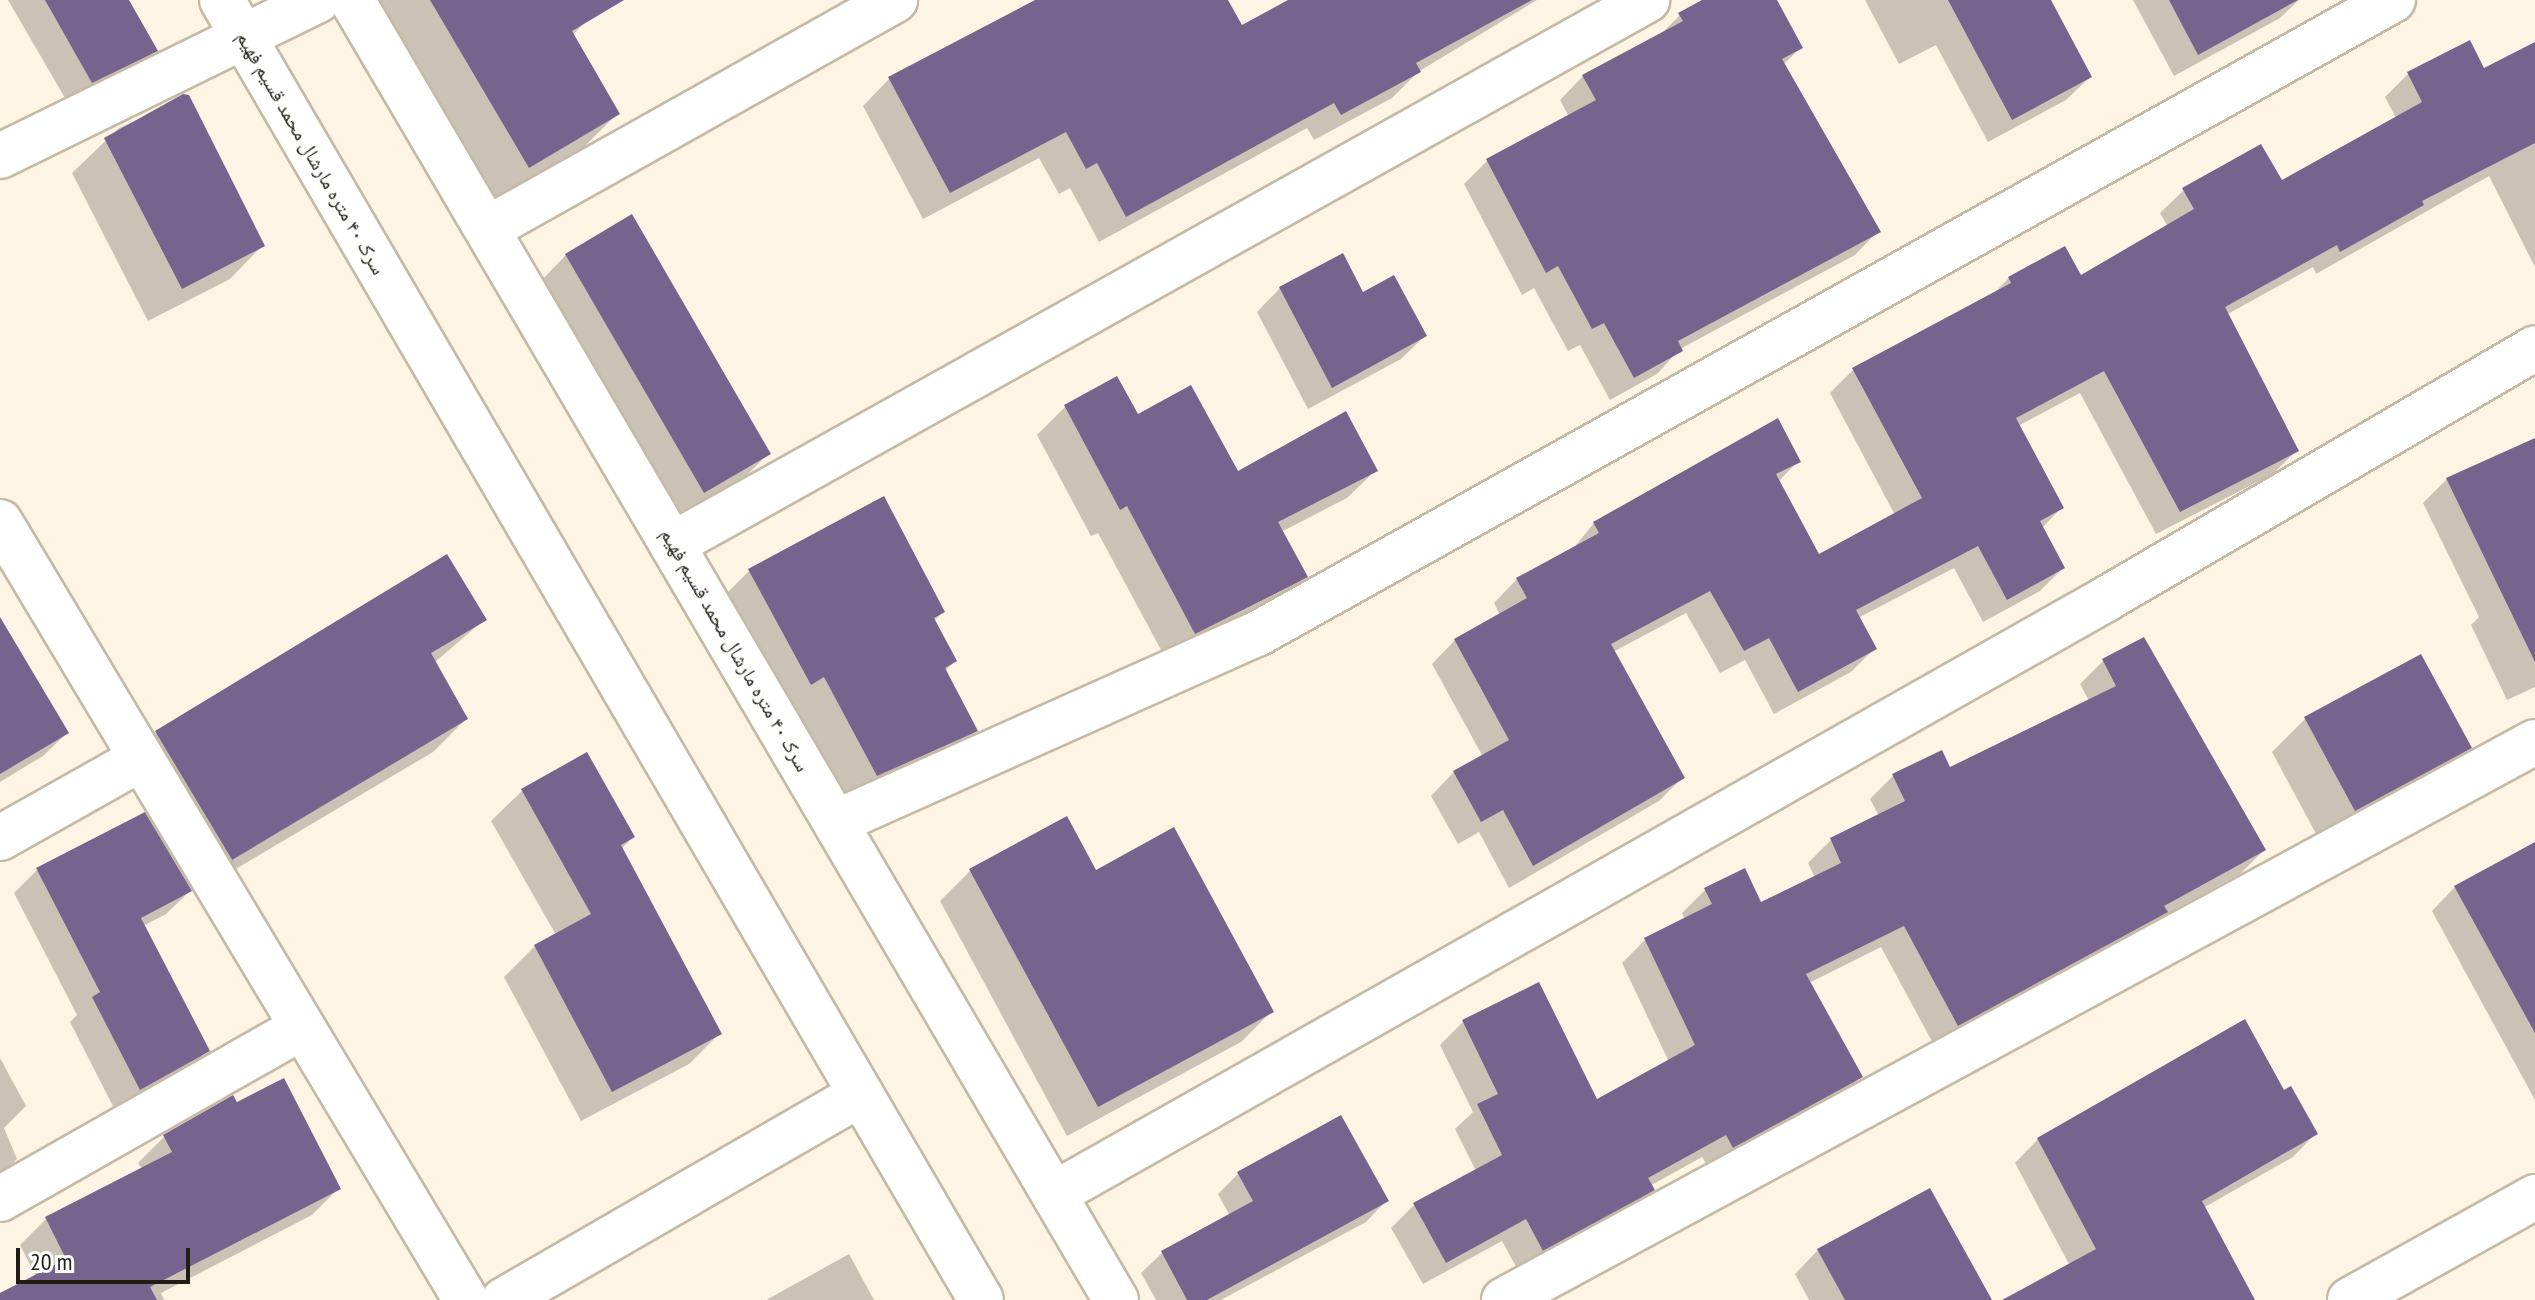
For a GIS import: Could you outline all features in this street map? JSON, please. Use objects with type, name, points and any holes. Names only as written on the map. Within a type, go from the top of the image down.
[{"type":"street","points":[[0,156],[233,18],[318,0]]},
{"type":"street","name":"سرک ۴۰ متره مارشال محمد قسیم فهیم","points":[[352,0],[1116,1300]]},
{"type":"street","points":[[487,229],[895,0]]},
{"type":"street","points":[[673,544],[1647,0]]},
{"type":"street","points":[[836,822],[1257,634],[2393,0]]},
{"type":"street","name":"سرک ۴۰ متره مارشال محمد قسیم فهیم","points":[[233,18],[981,1300]]},
{"type":"street","points":[[1054,1194],[2106,599],[2535,348]]},
{"type":"street","points":[[0,522],[299,1029],[466,1300]]},
{"type":"street","points":[[1504,1300],[2535,742]]},
{"type":"street","points":[[0,838],[140,759]]},
{"type":"street","points":[[0,1199],[299,1029]]},
{"type":"street","points":[[504,1300],[861,1094]]},
{"type":"street","points":[[2350,1300],[2535,1197]]},
{"type":"building","points":[[45,0],[129,0],[158,51],[92,83]]},
{"type":"building","points":[[430,0],[624,0],[572,31],[620,114],[529,168]]},
{"type":"building","points":[[1035,0],[1228,0],[1242,25],[1288,0],[1532,0],[1416,63],[1421,72],[1341,115],[1334,103],[1126,217],[1097,163],[1086,169],[1066,132],[950,193],[888,77]]},
{"type":"building","points":[[1702,0],[1777,0],[1803,48],[1782,59],[1881,232],[1678,341],[1683,351],[1634,378],[1604,323],[1592,329],[1558,266],[1546,273],[1486,159],[1596,100],[1582,75],[1683,21],[1678,13]]},
{"type":"building","points":[[1948,0],[2051,0],[2092,77],[2012,120]]},
{"type":"building","points":[[2169,0],[2298,0],[2198,55]]},
{"type":"building","points":[[2470,40],[2484,68],[2535,42],[2535,143],[2422,201],[2424,205],[2340,252],[2337,245],[2225,307],[2299,451],[2180,512],[2104,371],[2016,418],[2064,508],[2040,521],[2065,568],[2007,600],[1978,546],[1856,610],[1877,649],[1798,692],[1769,638],[1744,651],[1710,591],[1611,644],[1685,778],[1533,866],[1503,810],[1481,822],[1453,771],[1509,740],[1454,639],[1527,598],[1516,578],[1599,533],[1593,522],[1778,418],[1801,462],[1776,474],[1819,554],[1922,498],[1852,368],[2011,283],[2008,277],[2065,246],[2081,275],[2194,209],[2182,188],[2261,144],[2282,180],[2422,102],[2407,72]]},
{"type":"building","points":[[183,94],[189,95],[265,246],[182,289],[104,138]]},
{"type":"building","points":[[632,214],[771,454],[704,493],[565,254]]},
{"type":"building","points":[[1343,253],[1363,292],[1394,275],[1427,336],[1332,388],[1279,287]]},
{"type":"building","points":[[1117,376],[1138,414],[1191,385],[1238,471],[1346,411],[1378,471],[1278,522],[1308,577],[1195,634],[1127,506],[1120,510],[1064,405]]},
{"type":"building","points":[[2535,438],[2535,662],[2446,478]]},
{"type":"building","points":[[884,496],[945,612],[934,618],[957,661],[945,668],[978,731],[877,776],[824,677],[811,685],[748,569]]},
{"type":"building","points":[[447,554],[487,620],[431,653],[468,719],[232,860],[155,731]]},
{"type":"building","points":[[0,617],[69,733],[0,774]]},
{"type":"building","points":[[2144,637],[2266,850],[2164,906],[2168,912],[1958,1026],[1904,926],[1806,974],[1863,1077],[1733,1148],[1726,1135],[1648,1178],[1655,1190],[1543,1251],[1526,1219],[1446,1263],[1413,1203],[1502,1155],[1477,1104],[1498,1094],[1462,1020],[1539,982],[1597,1099],[1695,1045],[1644,938],[1712,904],[1704,888],[1745,868],[1761,902],[1841,863],[1830,838],[1905,801],[1892,774],[1942,750],[1950,767],[2116,686],[2102,659]]},
{"type":"building","points":[[2421,654],[2472,748],[2355,811],[2304,717]]},
{"type":"building","points":[[587,752],[635,837],[621,845],[722,1034],[612,1092],[534,945],[591,914],[521,789]]},
{"type":"building","points":[[145,812],[192,891],[141,918],[210,1051],[140,1090],[92,997],[100,992],[36,868]]},
{"type":"building","points":[[1067,816],[1096,870],[1174,827],[1274,1012],[1098,1107],[969,869]]},
{"type":"building","points":[[2535,842],[2535,1033],[2454,886]]},
{"type":"building","points":[[2245,1019],[2284,1090],[2291,1086],[2318,1134],[2202,1201],[2255,1300],[2002,1300],[2096,1249],[2037,1138]]},
{"type":"building","points":[[284,1078],[341,1189],[150,1287],[157,1300],[0,1300],[0,1293],[66,1259],[45,1217],[172,1152],[163,1135],[233,1095],[237,1102]]},
{"type":"building","points":[[1341,1115],[1389,1201],[1207,1300],[1187,1300],[1161,1251],[1253,1201],[1237,1172]]},
{"type":"building","points":[[1930,1188],[1992,1300],[1845,1300],[1817,1249]]}]
